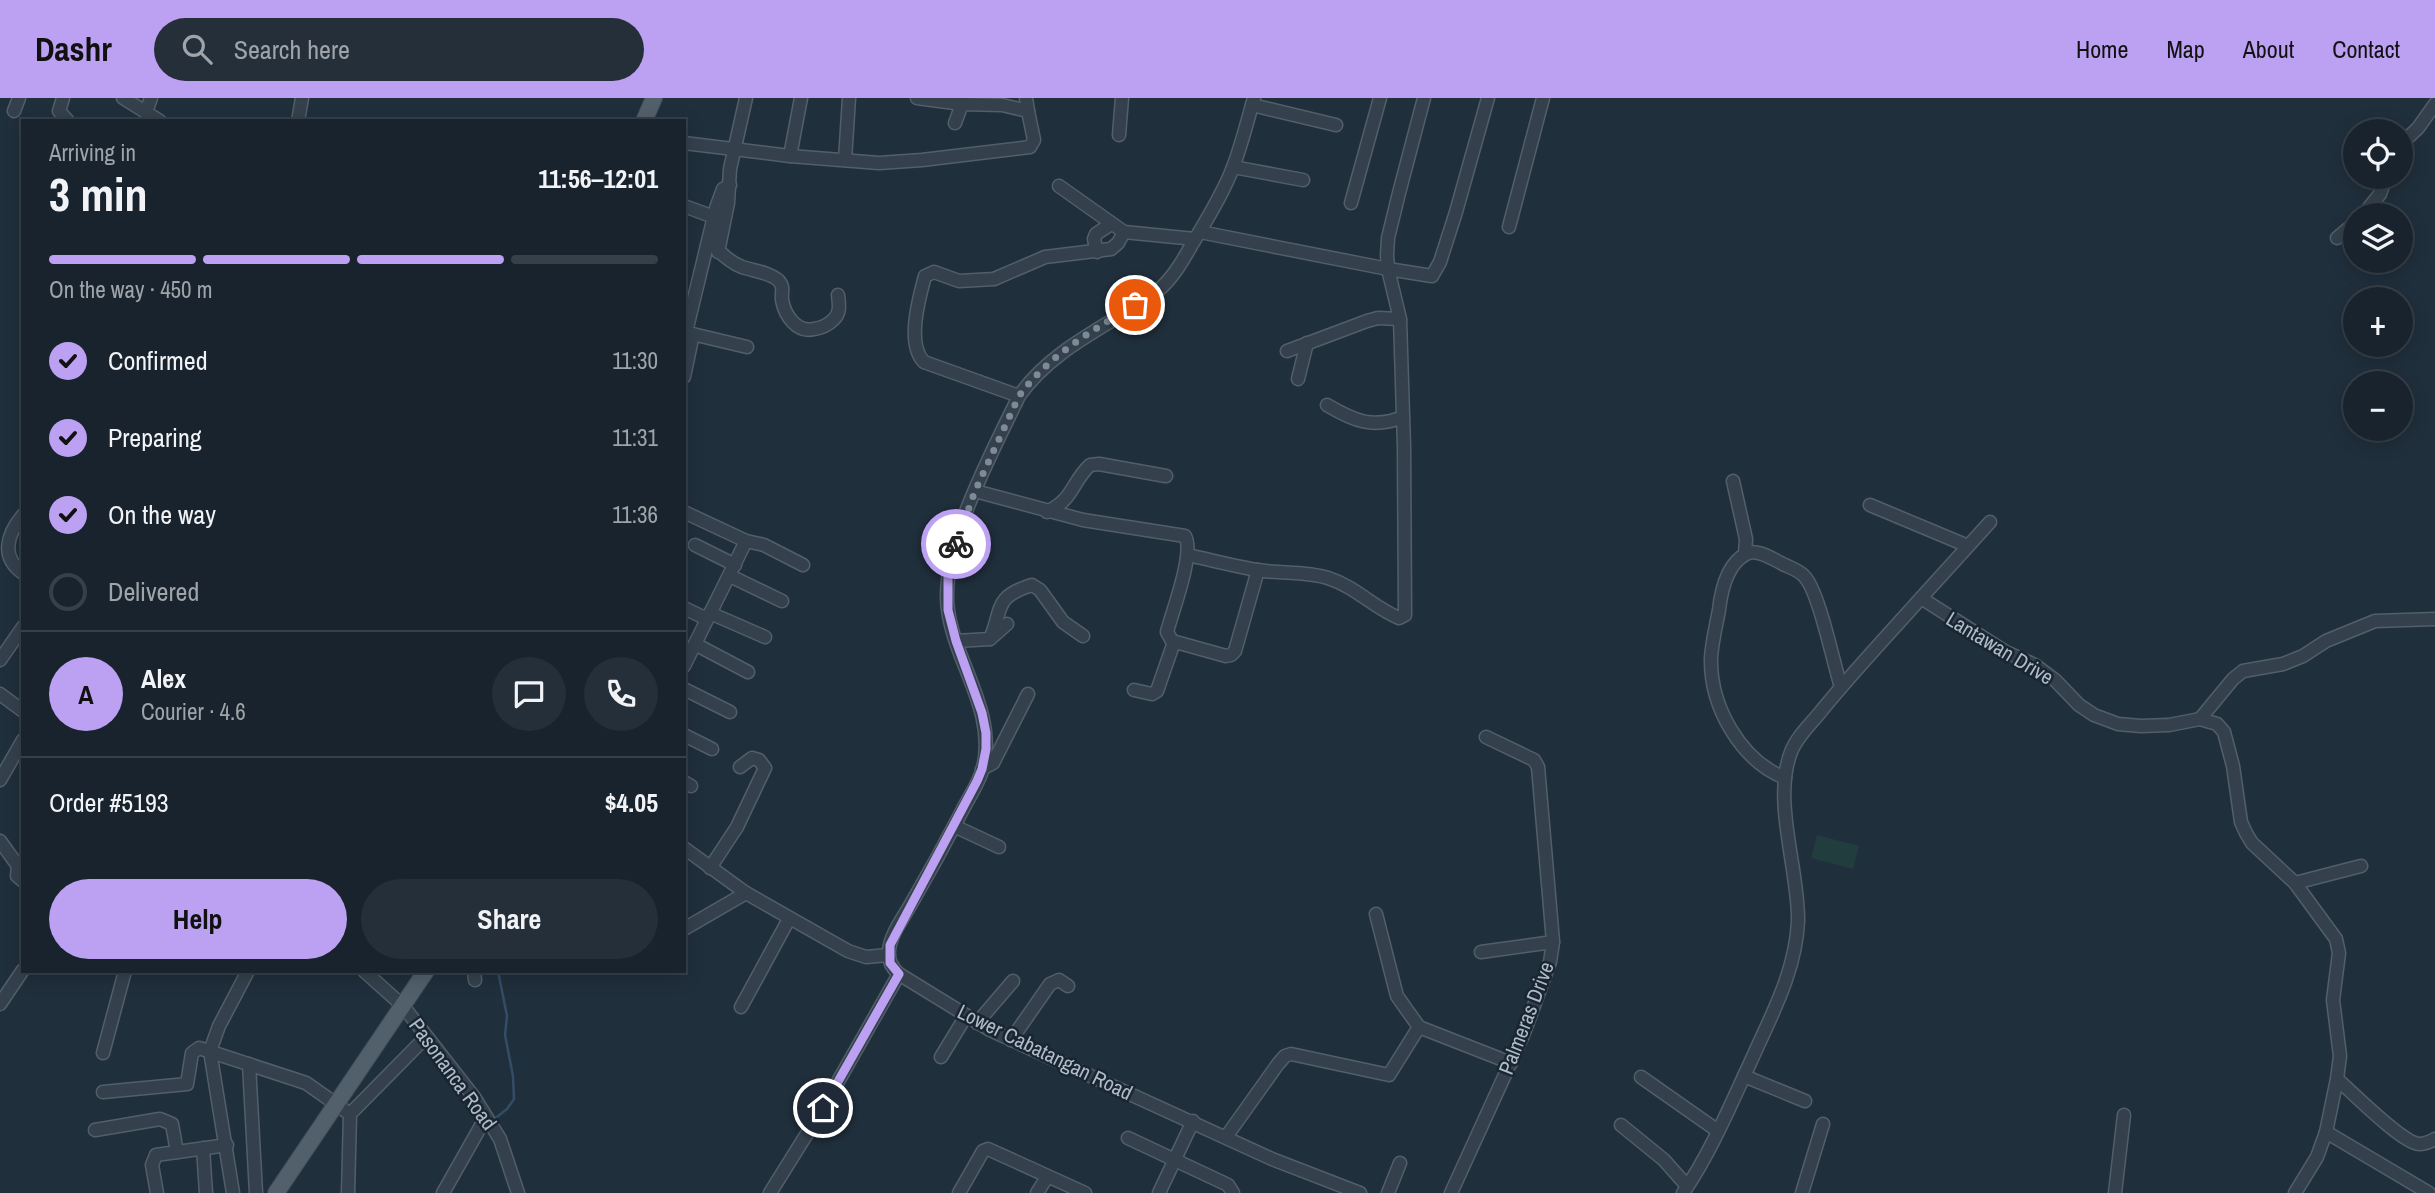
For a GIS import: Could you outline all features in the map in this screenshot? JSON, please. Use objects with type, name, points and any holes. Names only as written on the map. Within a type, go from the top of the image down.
[{"type":"main road","points":[[645,119],[654,98]]},
{"type":"main road","points":[[276,1193],[344,1109],[425,973]]},
{"type":"street","points":[[14,111],[19,98]]},
{"type":"street","points":[[63,98],[59,111],[66,119]]},
{"type":"street","points":[[123,98],[154,118]]},
{"type":"street","points":[[151,98],[154,118]]},
{"type":"street","points":[[299,119],[302,98]]},
{"type":"street","points":[[718,252],[734,148],[746,98]]},
{"type":"street","points":[[790,156],[801,98]]},
{"type":"street","points":[[845,160],[849,98]]},
{"type":"street","points":[[686,143],[790,156],[879,163],[1027,148],[1034,140],[1027,105],[962,104],[917,98]]},
{"type":"street","points":[[1119,135],[1122,98]]},
{"type":"street","points":[[1351,203],[1380,98]]},
{"type":"street","points":[[1188,555],[1258,570],[1325,577],[1344,584],[1391,615],[1399,618],[1405,615],[1400,319],[1388,269],[1388,238],[1424,98]]},
{"type":"street","points":[[1059,186],[1124,233],[1198,236],[1428,276],[1437,268],[1456,212],[1488,98]]},
{"type":"street","points":[[1509,227],[1542,98]]},
{"type":"street","points":[[686,850],[709,869],[746,893],[859,956],[888,954],[894,935],[982,769],[986,733],[948,610],[948,574],[975,491],[1019,396],[1029,382],[1057,358],[1099,327],[1153,295],[1181,263],[1222,194],[1253,101],[1336,125]]},
{"type":"street","points":[[955,123],[962,104]]},
{"type":"street","points":[[2413,133],[2435,104]]},
{"type":"street","points":[[1233,167],[1303,180]]},
{"type":"street","points":[[686,354],[688,332],[714,217],[721,191],[730,185]]},
{"type":"street","points":[[686,207],[714,217]]},
{"type":"street","points":[[1097,252],[1094,239],[1096,234],[1111,224]]},
{"type":"street","points":[[1019,396],[924,362],[919,357],[915,332],[916,312],[925,276],[934,272],[958,281],[994,279],[1045,257],[1111,248],[1124,233]]},
{"type":"street","points":[[2337,238],[2343,233]]},
{"type":"street","points":[[709,240],[718,252],[741,267],[777,279],[783,288],[782,300],[790,318],[795,326],[802,330],[818,328],[834,319],[839,312],[838,295]]},
{"type":"street","points":[[1287,351],[1367,320],[1400,319]]},
{"type":"street","points":[[688,332],[747,346]]},
{"type":"street","points":[[1298,379],[1307,343]]},
{"type":"street","points":[[1327,405],[1367,423],[1388,423],[1403,417]]},
{"type":"street","points":[[1047,512],[1068,498],[1082,472],[1090,465],[1099,464],[1166,476]]},
{"type":"street","points":[[1733,481],[1746,539],[1745,554],[1728,574],[1721,593],[1711,660],[1717,693],[1729,727],[1752,757],[1768,771],[1785,778]]},
{"type":"street","points":[[975,491],[1083,520],[1181,534],[1188,541],[1188,555],[1167,632],[1174,642],[1231,655],[1235,651],[1258,570]]},
{"type":"street","points":[[1870,505],[1968,547]]},
{"type":"street","points":[[686,513],[746,541],[764,545],[803,565]]},
{"type":"street","points":[[21,518],[12,529],[6,550],[9,560],[21,571]]},
{"type":"street","points":[[1621,1125],[1664,1160],[1685,1190],[1744,1076],[1793,962],[1798,919],[1786,816],[1785,778],[1791,752],[1841,687],[1990,522]]},
{"type":"street","points":[[746,541],[688,654],[748,672]]},
{"type":"street","points":[[695,544],[782,601]]},
{"type":"street","points":[[1745,554],[1756,552],[1805,576],[1816,599],[1841,687]]},
{"type":"street","points":[[990,639],[1005,597],[1032,586],[1040,590],[1063,622],[1083,636]]},
{"type":"street","name":"Lantawan Drive","points":[[1921,598],[1996,646],[2035,665],[2094,715],[2118,724],[2141,726],[2169,725],[2200,719]]},
{"type":"street","points":[[686,609],[765,638]]},
{"type":"street","points":[[2295,1193],[2317,1157],[2326,1132],[2337,1079],[2340,1056],[2333,1000],[2339,953],[2336,939],[2295,883],[2252,843],[2246,833],[2241,821],[2233,766],[2224,732],[2217,724],[2200,719],[2233,679],[2243,671],[2283,664],[2303,656],[2326,641],[2375,621],[2435,619]]},
{"type":"street","points":[[956,641],[990,639],[1007,624]]},
{"type":"street","points":[[0,660],[21,631]]},
{"type":"street","points":[[1134,690],[1152,694],[1157,691],[1174,642]]},
{"type":"street","points":[[686,690],[730,712]]},
{"type":"street","points":[[0,694],[21,710]]},
{"type":"street","points":[[982,769],[993,763],[1028,694]]},
{"type":"street","points":[[686,736],[712,750]]},
{"type":"street","name":"Palmeras Drive","points":[[1451,1193],[1511,1063],[1550,962],[1553,942],[1538,767],[1534,760],[1486,737]]},
{"type":"street","points":[[0,780],[21,743]]},
{"type":"street","points":[[709,869],[737,827],[765,768],[759,760],[752,758],[740,767]]},
{"type":"street","points":[[954,826],[999,847]]},
{"type":"street","points":[[0,841],[21,865]]},
{"type":"street","points":[[2295,883],[2361,866]]},
{"type":"street","points":[[686,928],[746,893]]},
{"type":"street","points":[[1376,914],[1397,996],[1419,1027],[1511,1063]]},
{"type":"street","points":[[741,1007],[789,919]]},
{"type":"street","points":[[1481,951],[1553,942]]},
{"type":"street","name":"Lower Cabatangan Road","points":[[888,954],[890,963],[899,974],[971,1019],[1011,1040],[1272,1159],[1352,1192]]},
{"type":"street","points":[[0,1004],[21,973]]},
{"type":"street","points":[[103,1053],[124,973]]},
{"type":"street","points":[[233,1193],[210,1051],[219,1026],[247,973]]},
{"type":"street","name":"Pasonanca Road","points":[[366,973],[403,1006],[474,1097],[500,1139],[519,1193]]},
{"type":"street","points":[[770,1193],[811,1129],[899,974]]},
{"type":"street","points":[[1011,1040],[1050,984],[1059,980],[1069,986]]},
{"type":"street","points":[[941,1057],[971,1019],[1013,981]]},
{"type":"street","points":[[1226,1137],[1285,1056],[1291,1054],[1389,1075],[1419,1027]]},
{"type":"street","points":[[344,1109],[426,1037]]},
{"type":"street","points":[[103,1092],[187,1084],[192,1053],[199,1048],[306,1083],[344,1109]]},
{"type":"street","points":[[249,1064],[256,1193]]},
{"type":"street","points":[[1744,1076],[1805,1101]]},
{"type":"street","points":[[1641,1077],[1718,1130]]},
{"type":"street","points":[[2337,1079],[2404,1137],[2420,1144],[2435,1139]]},
{"type":"street","points":[[344,1109],[348,1193]]},
{"type":"street","points":[[2115,1193],[2124,1115]]},
{"type":"street","points":[[443,1193],[486,1117]]},
{"type":"street","points":[[95,1130],[160,1119],[172,1124],[177,1152]]},
{"type":"street","points":[[1159,1193],[1193,1121]]},
{"type":"street","points":[[1802,1193],[1823,1124]]},
{"type":"street","points":[[2326,1132],[2429,1193]]},
{"type":"street","points":[[1128,1138],[1228,1185],[1233,1193]]},
{"type":"street","points":[[157,1193],[153,1157],[227,1145]]},
{"type":"street","points":[[203,1148],[206,1193]]},
{"type":"street","points":[[959,1193],[984,1151],[988,1149],[1085,1193]]},
{"type":"street","points":[[1388,1193],[1400,1163]]},
{"type":"street","points":[[1037,1193],[1047,1177]]},
{"type":"green space","points":[[1817,835],[1859,846],[1853,869],[1811,858]]},
{"type":"waterway","points":[[493,1120],[507,1109],[514,1099],[513,1076],[505,1035],[507,1016],[498,973]]},
{"type":"way so far","points":[[956,544],[975,491],[1019,396],[1029,382],[1099,327],[1135,305]]},
{"type":"route","points":[[823,1108],[899,974],[890,963],[888,954],[894,935],[982,769],[986,733],[982,713],[956,641],[948,610],[948,574],[956,544]]}]
